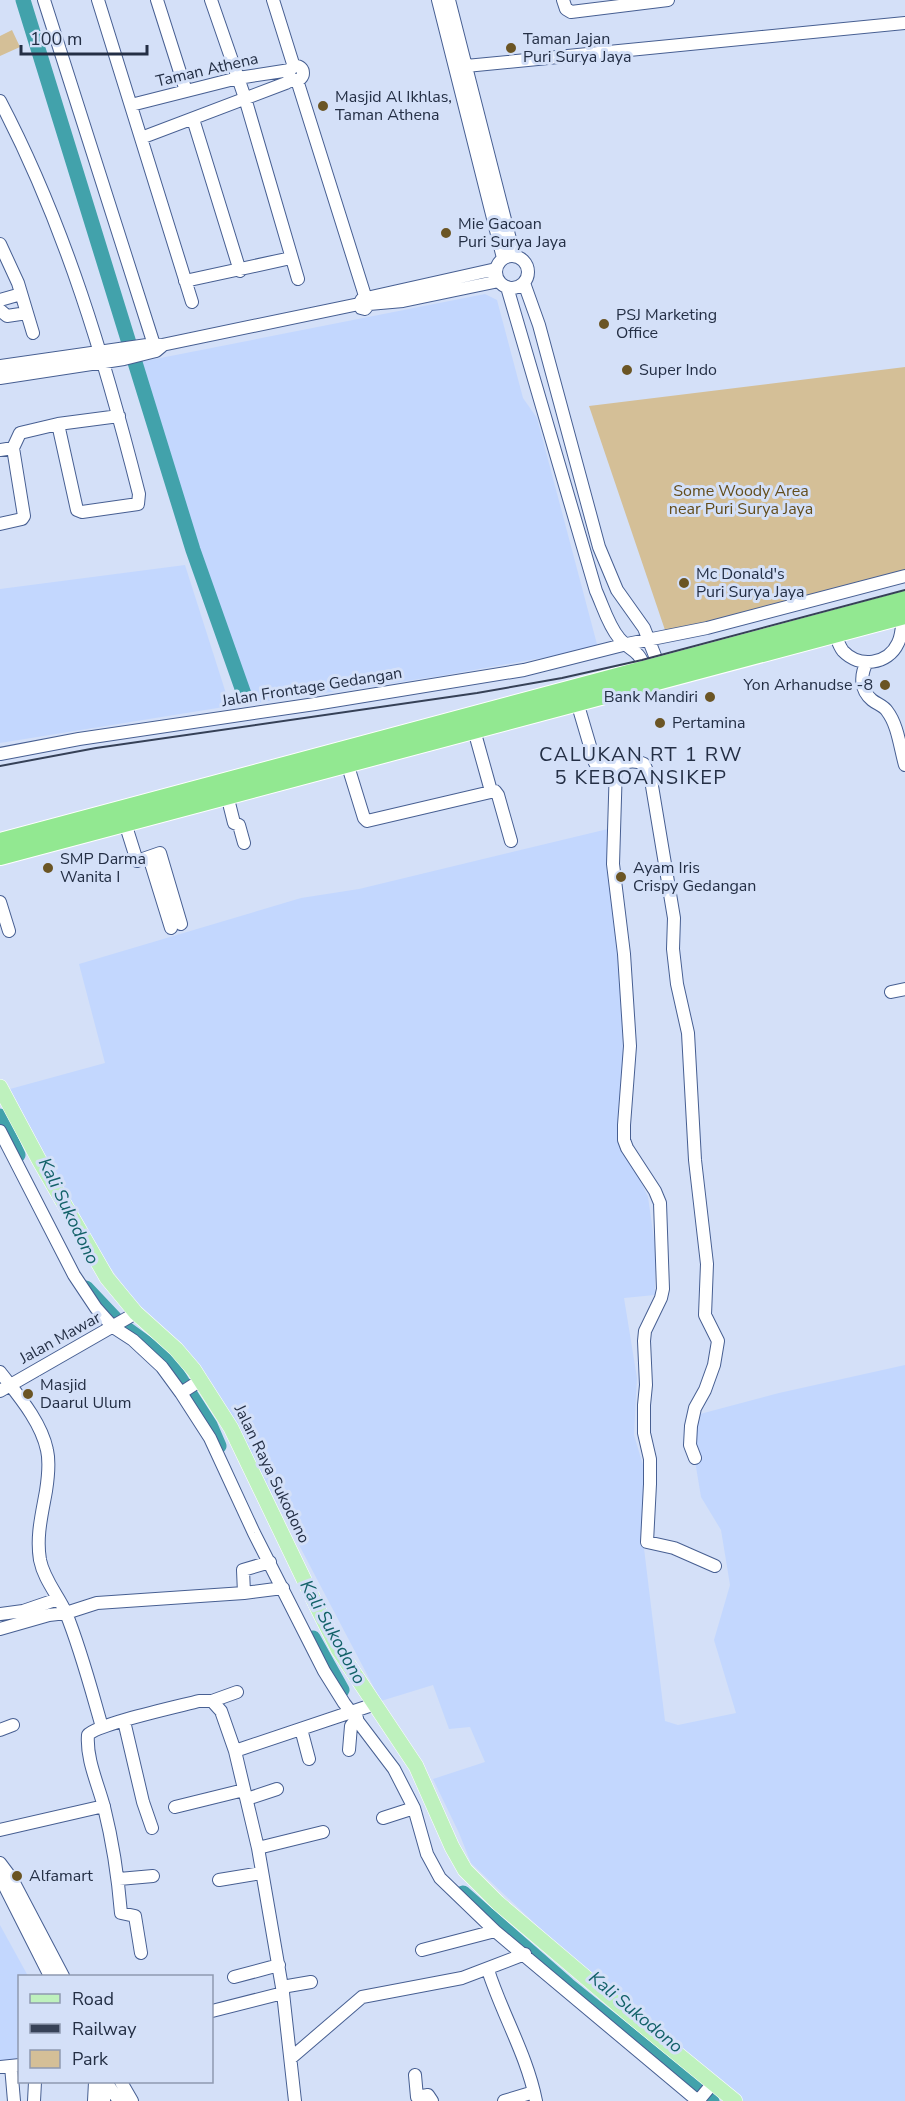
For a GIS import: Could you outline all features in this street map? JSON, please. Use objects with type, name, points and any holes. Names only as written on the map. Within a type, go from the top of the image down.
[{"type":"highway","points":[[0,856],[577,702],[655,674],[835,634],[904,610]]},
{"type":"highway","points":[[0,842],[904,610]]},
{"type":"main road","name":"Jalan Raya Sukodono","points":[[0,1087],[85,1243],[107,1278],[133,1315],[176,1349],[231,1428],[334,1641],[372,1705],[416,1766],[458,1860],[476,1882],[711,2086],[735,2101]]},
{"type":"street","points":[[44,0],[152,348]]},
{"type":"street","points":[[98,0],[192,302]]},
{"type":"street","points":[[157,0],[186,91]]},
{"type":"street","points":[[211,0],[245,98],[298,279]]},
{"type":"street","points":[[273,0],[365,302]]},
{"type":"street","points":[[438,0],[504,270],[596,591],[620,639],[638,653],[655,674]]},
{"type":"street","points":[[0,366],[52,364],[123,354],[365,302],[403,301],[504,270],[523,260],[528,269],[524,283],[516,287],[504,270],[466,66],[449,0]]},
{"type":"street","points":[[563,0],[566,9],[571,12],[612,3],[668,0]]},
{"type":"street","points":[[466,66],[905,23]]},
{"type":"street","name":"Taman Athena","points":[[131,105],[238,78],[294,74]]},
{"type":"street","name":"Taman Athena","points":[[141,138],[286,83],[294,74]]},
{"type":"street","points":[[1,108],[51,213],[102,357],[139,494],[140,500],[135,506],[82,512],[77,510],[58,424]]},
{"type":"street","points":[[193,119],[240,271]]},
{"type":"street","points":[[0,244],[14,272],[33,333]]},
{"type":"street","points":[[185,281],[240,271],[291,258]]},
{"type":"street","points":[[524,283],[539,325],[599,547],[617,590],[640,620],[649,639],[655,674]]},
{"type":"street","points":[[0,300],[21,294]]},
{"type":"street","points":[[0,310],[7,316],[27,313]]},
{"type":"street","points":[[0,378],[52,364]]},
{"type":"street","points":[[0,524],[22,519],[24,516],[13,448],[20,433],[58,424],[119,416]]},
{"type":"street","points":[[0,450],[13,448]]},
{"type":"street","name":"Jalan Frontage Gedangan","points":[[0,754],[79,739],[524,670],[627,644],[707,628],[905,576]]},
{"type":"street","points":[[835,634],[842,650],[853,659],[867,662],[884,658],[897,646],[904,610]]},
{"type":"street","points":[[867,662],[863,671],[862,683],[865,693],[887,711],[894,726],[905,765]]},
{"type":"street","points":[[577,702],[595,763],[616,765],[636,760],[644,764],[651,780],[674,918],[673,949],[677,984],[688,1034],[695,1160],[707,1264],[705,1316],[718,1341],[714,1365],[705,1390],[695,1408],[691,1426],[690,1445],[695,1458]]},
{"type":"street","points":[[474,730],[491,791]]},
{"type":"street","points":[[347,763],[364,818],[367,821],[495,791],[511,841]]},
{"type":"street","points":[[616,765],[614,864],[624,954],[630,1046],[624,1140],[655,1191],[660,1203],[662,1226],[663,1289],[645,1332],[644,1341],[646,1385],[644,1433],[650,1459],[647,1542],[674,1548],[715,1566]]},
{"type":"street","points":[[227,795],[234,823],[239,825],[244,843]]},
{"type":"street","points":[[125,822],[137,861],[160,853],[176,926]]},
{"type":"street","points":[[0,902],[9,932]]},
{"type":"street","points":[[891,993],[905,989]]},
{"type":"street","points":[[0,1131],[74,1275],[96,1308],[162,1367],[183,1393],[210,1438],[324,1671],[394,1769],[414,1808],[432,1868],[445,1884],[495,1930],[699,2100],[711,2086]]},
{"type":"street","name":"Jalan Mawar","points":[[5,1388],[133,1315]]},
{"type":"street","points":[[0,1372],[5,1388],[29,1412],[47,1450],[47,1481],[38,1545],[43,1569],[63,1608],[102,1727]]},
{"type":"street","points":[[183,1393],[199,1382]]},
{"type":"street","points":[[244,1593],[243,1570],[270,1562]]},
{"type":"street","points":[[0,1614],[97,1603],[244,1593],[283,1588]]},
{"type":"street","points":[[0,1629],[49,1615],[63,1608]]},
{"type":"street","points":[[141,1953],[135,1916],[121,1913],[119,1879],[104,1806],[88,1745],[90,1733],[102,1727],[199,1701],[212,1701],[237,1692]]},
{"type":"street","points":[[212,1701],[220,1712],[235,1751],[258,1848],[283,1990],[295,2101]]},
{"type":"street","points":[[235,1751],[354,1714],[372,1705]]},
{"type":"street","points":[[349,1750],[354,1714]]},
{"type":"street","points":[[124,1721],[143,1802],[152,1828]]},
{"type":"street","points":[[0,1730],[14,1725]]},
{"type":"street","points":[[301,1729],[309,1759]]},
{"type":"street","points":[[175,1807],[277,1789]]},
{"type":"street","points":[[0,1830],[104,1806]]},
{"type":"street","points":[[383,1818],[414,1808]]},
{"type":"street","points":[[258,1848],[323,1832]]},
{"type":"street","points":[[1,1869],[3,1883],[49,1975]]},
{"type":"street","points":[[1,1869],[62,1975]]},
{"type":"street","points":[[219,1880],[261,1873]]},
{"type":"street","points":[[119,1879],[153,1876]]},
{"type":"street","points":[[422,1950],[495,1930]]},
{"type":"street","points":[[291,2058],[362,1997],[453,1980],[488,1970],[525,1954]]},
{"type":"street","points":[[234,1977],[279,1965]]},
{"type":"street","points":[[488,1970],[528,2071],[535,2097],[504,2101]]},
{"type":"street","points":[[213,2011],[311,1982]]},
{"type":"street","points":[[10,2066],[14,2101]]},
{"type":"street","points":[[415,2075],[417,2097],[428,2096],[432,2101]]},
{"type":"street","points":[[34,2101],[35,2083]]},
{"type":"street","points":[[94,2101],[95,2083]]},
{"type":"street","points":[[104,2101],[106,2083]]},
{"type":"street","points":[[107,2083],[119,2101]]},
{"type":"street","points":[[122,2083],[132,2101]]},
{"type":"shaded area","points":[[485,294],[497,300],[523,398],[537,418],[598,648],[440,676],[249,704],[195,548],[140,362]]},
{"type":"shaded area","points":[[185,565],[230,706],[0,743],[0,589]]},
{"type":"shaded area","points":[[612,828],[622,997],[623,1076],[617,1130],[648,1197],[655,1246],[655,1295],[624,1298],[637,1378],[634,1435],[646,1475],[642,1532],[665,1721],[678,1725],[736,1713],[714,1640],[730,1585],[721,1530],[701,1497],[688,1419],[779,1393],[905,1365],[905,2101],[741,2101],[564,1951],[471,1863],[433,1779],[485,1762],[470,1727],[449,1729],[433,1685],[381,1701],[257,1465],[209,1380],[173,1337],[134,1300],[93,1244],[10,1089],[105,1063],[79,964],[301,898],[359,889]]},
{"type":"shaded area","points":[[0,1925],[27,1975],[18,1975],[18,2062],[0,2065]]},
{"type":"green space","points":[[12,30],[20,47],[0,56],[0,36]]},
{"type":"green space","name":"Some Woody Area near Puri Surya Jaya","points":[[905,367],[905,572],[667,636],[589,406]]},
{"type":"waterway","points":[[23,0],[193,550],[244,694]]},
{"type":"waterway","name":"Kali Sukodono","points":[[0,1116],[18,1155]]},
{"type":"waterway","name":"Kali Sukodono","points":[[86,1288],[120,1324],[167,1358],[210,1425],[219,1446]]},
{"type":"waterway","name":"Kali Sukodono","points":[[313,1638],[342,1690]]},
{"type":"waterway","name":"Kali Sukodono","points":[[463,1893],[568,1985],[712,2101]]},
{"type":"railway","points":[[0,766],[96,748],[477,693],[562,678],[642,660],[905,590]]},
{"type":"place","name":"Taman Jajan Puri Surya Jaya","points":[[511,48]]},
{"type":"place","name":"Masjid Al Ikhlas, Taman Athena","points":[[323,106]]},
{"type":"place","name":"Mie Gacoan Puri Surya Jaya","points":[[446,233]]},
{"type":"place","name":"PSJ Marketing Office","points":[[604,324]]},
{"type":"place","name":"Super Indo","points":[[627,370]]},
{"type":"place","name":"Mc Donald's Puri Surya Jaya","points":[[684,583]]},
{"type":"place","name":"Yon Arhanudse -8","points":[[885,685]]},
{"type":"place","name":"Bank Mandiri","points":[[710,697]]},
{"type":"place","name":"Pertamina","points":[[660,723]]},
{"type":"place","name":"SMP Darma Wanita I","points":[[48,868]]},
{"type":"place","name":"Ayam Iris Crispy Gedangan","points":[[621,877]]},
{"type":"place","name":"Masjid Daarul Ulum","points":[[28,1394]]},
{"type":"place","name":"Alfamart","points":[[17,1876]]},
{"type":"district","name":"CALUKAN RT 1 RW 5 KEBOANSIKEP","points":[[641,766]]}]
